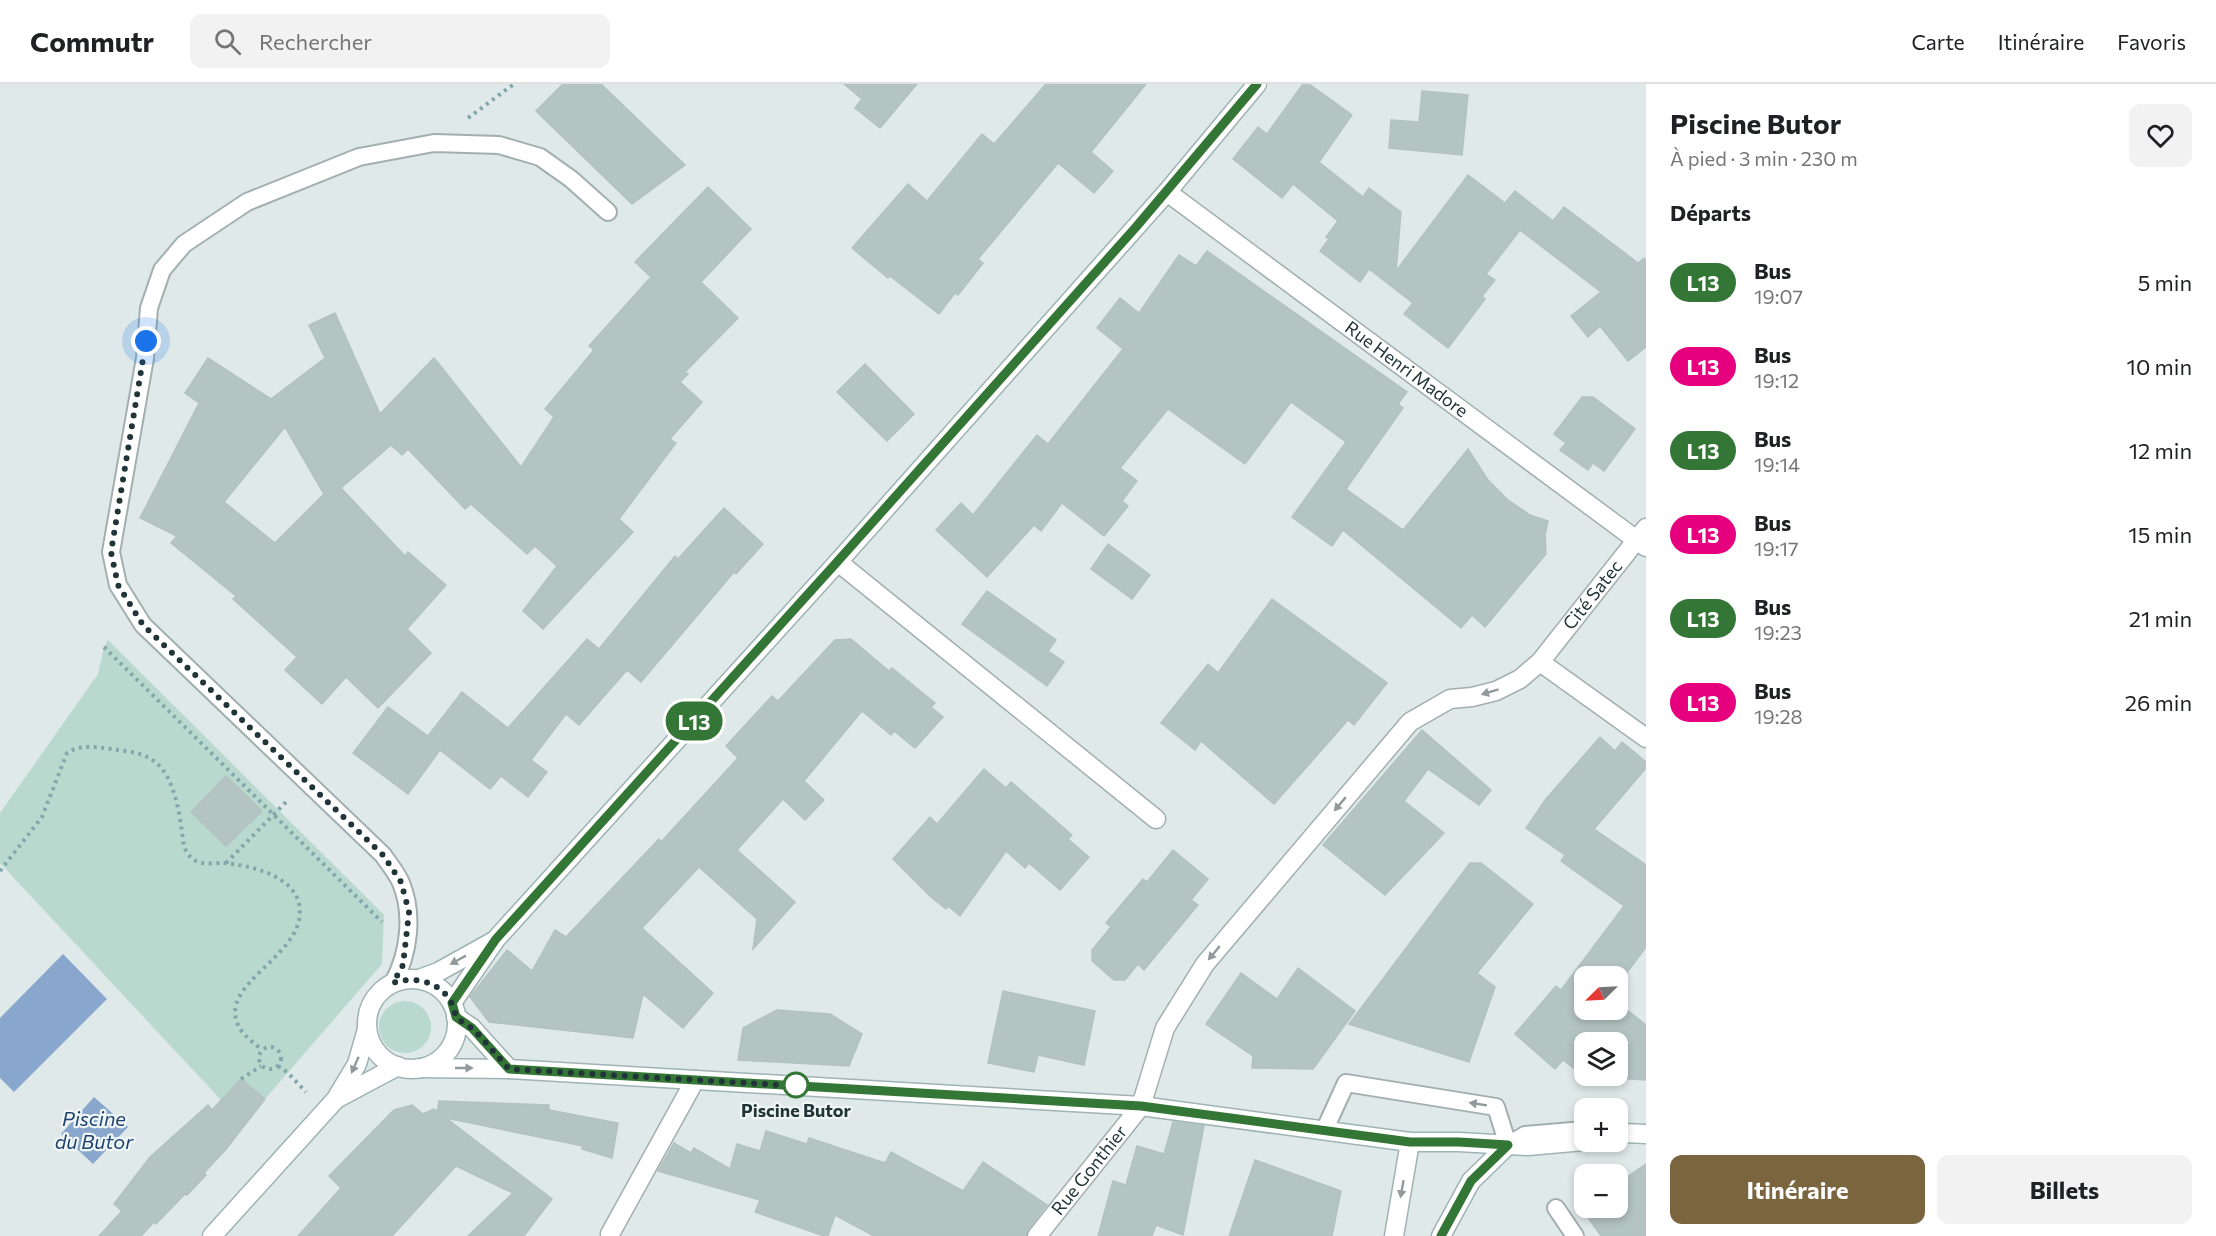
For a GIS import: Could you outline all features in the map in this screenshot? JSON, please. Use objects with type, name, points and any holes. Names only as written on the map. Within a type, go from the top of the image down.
[{"type":"street","points":[[419,1068],[432,1064],[452,1045],[456,1031],[454,1010],[496,939],[1167,192],[1257,84]]},
{"type":"street","name":"Rue Henri Madore","points":[[1167,192],[1642,538]]},
{"type":"street","name":"Cité Satec","points":[[1141,1106],[1165,1028],[1205,964],[1410,722],[1450,699],[1496,691],[1520,679],[1540,662],[1642,538]]},
{"type":"street","points":[[837,562],[1156,819]]},
{"type":"street","points":[[1540,662],[1646,738]]},
{"type":"street","points":[[419,980],[438,972],[496,939]]},
{"type":"street","points":[[212,1236],[331,1105],[357,1064],[373,1001],[382,990],[393,983],[406,979],[419,980],[432,984],[443,992],[454,1010],[509,1069]]},
{"type":"street","points":[[367,1029],[376,1052],[386,1060],[398,1066],[419,1068],[509,1069],[1141,1106],[1410,1142],[1528,1146],[1574,1142]]},
{"type":"street","points":[[331,1105],[398,1066]]},
{"type":"street","points":[[610,1234],[695,1080]]},
{"type":"street","name":"Rue Gonthier","points":[[1037,1236],[1141,1106]]},
{"type":"street","points":[[1628,1133],[1646,1134]]},
{"type":"street","points":[[1394,1236],[1410,1142]]},
{"type":"street","points":[[1441,1236],[1471,1181],[1508,1145]]},
{"type":"lane","points":[[393,983],[403,965],[409,912],[401,882],[383,855],[143,625],[118,585],[111,552],[145,358],[149,308],[162,270],[184,244],[248,202],[359,157],[434,142],[499,145],[540,157],[571,179],[608,212]]},
{"type":"lane","points":[[1325,1129],[1346,1083],[1496,1107],[1508,1145],[1525,1135],[1574,1131]]},
{"type":"lane","points":[[1556,1208],[1575,1236]]},
{"type":"path","points":[[434,142],[514,84]]},
{"type":"path","points":[[104,647],[406,945]]},
{"type":"path","points":[[0,871],[42,817],[66,753],[74,748],[86,746],[132,752],[150,759],[161,767],[172,789],[184,848],[195,861],[226,863],[278,878],[291,887],[299,902],[301,921],[294,937],[244,989],[237,1002],[236,1015],[239,1027],[262,1050]]},
{"type":"path","points":[[226,863],[306,782]]},
{"type":"path","points":[[268,1046],[278,1050],[281,1060],[278,1066],[270,1070],[261,1066],[258,1058],[262,1050],[268,1046]]},
{"type":"path","points":[[241,1079],[261,1066]]},
{"type":"path","points":[[278,1066],[331,1105]]},
{"type":"green space","points":[[108,640],[384,915],[382,964],[265,1099],[241,1079],[221,1100],[0,863],[0,813],[98,674],[104,647]]},
{"type":"green space","points":[[400,1001],[410,1001],[420,1005],[427,1012],[431,1027],[427,1042],[420,1049],[410,1053],[400,1053],[390,1049],[383,1042],[379,1032],[379,1022],[383,1012],[390,1005]]},
{"type":"water","points":[[63,954],[107,999],[14,1092],[0,1078],[0,1018]]},
{"type":"water","name":"Piscine du Butor","points":[[94,1097],[128,1127],[93,1164],[61,1134]]},
{"type":"building","points":[[563,84],[601,84],[685,165],[632,204],[536,111]]},
{"type":"building","points":[[844,84],[917,84],[880,128],[855,108],[862,99]]},
{"type":"building","points":[[1046,84],[1146,84],[1091,152],[1113,171],[1094,193],[1058,163],[978,259],[983,263],[958,295],[955,293],[939,314],[890,276],[888,278],[852,248],[908,184],[927,201],[982,134],[994,144]]},
{"type":"building","points":[[1303,84],[1309,84],[1352,115],[1319,162],[1363,197],[1369,188],[1401,212],[1396,271],[1468,175],[1505,203],[1515,191],[1553,221],[1564,207],[1638,263],[1644,258],[1646,261],[1646,347],[1628,361],[1600,326],[1588,337],[1571,316],[1601,292],[1520,230],[1486,274],[1495,280],[1482,296],[1485,299],[1448,348],[1404,314],[1413,303],[1369,269],[1360,282],[1320,251],[1329,239],[1326,237],[1338,221],[1293,184],[1282,198],[1233,159],[1258,127],[1267,134]]},
{"type":"building","points":[[1422,91],[1468,95],[1462,155],[1389,148],[1391,120],[1419,122]]},
{"type":"building","points":[[708,187],[751,229],[701,282],[738,318],[685,372],[688,374],[680,382],[702,402],[670,439],[676,443],[619,519],[633,532],[543,629],[523,611],[557,566],[535,546],[527,554],[471,504],[465,509],[408,449],[402,455],[391,445],[341,488],[405,556],[408,552],[446,585],[407,629],[431,653],[378,708],[346,677],[322,704],[285,670],[297,657],[233,599],[236,596],[171,543],[177,536],[140,518],[199,403],[185,393],[208,358],[271,399],[325,358],[309,325],[335,313],[380,414],[434,358],[521,467],[554,417],[545,409],[594,350],[589,346],[651,277],[635,262]],"holes":[[[285,427],[324,494],[275,543],[224,502]]]},
{"type":"building","points":[[1207,251],[1407,392],[1398,404],[1403,408],[1346,489],[1403,530],[1468,449],[1488,480],[1508,500],[1530,515],[1548,521],[1545,535],[1546,554],[1485,627],[1472,615],[1461,628],[1343,530],[1332,546],[1292,517],[1346,442],[1291,402],[1245,464],[1168,409],[1120,468],[1137,481],[1122,501],[1128,506],[1104,536],[1062,503],[1041,531],[1034,525],[987,577],[936,530],[961,503],[973,515],[1037,435],[1048,444],[1123,349],[1097,328],[1120,298],[1139,313],[1179,255],[1196,266]]},
{"type":"building","points":[[865,364],[914,414],[887,441],[837,392]]},
{"type":"building","points":[[1582,397],[1593,397],[1635,429],[1604,471],[1593,463],[1588,470],[1560,450],[1566,443],[1554,434]]},
{"type":"building","points":[[724,508],[763,544],[736,574],[734,572],[641,682],[627,670],[579,725],[566,714],[531,760],[547,772],[528,797],[501,776],[490,789],[440,750],[408,794],[353,753],[388,707],[428,736],[462,692],[508,728],[587,639],[599,649],[675,556],[678,559]]},
{"type":"building","points":[[1108,544],[1150,575],[1132,599],[1091,569]]},
{"type":"building","points":[[987,591],[1056,640],[1048,651],[1064,662],[1047,686],[962,624]]},
{"type":"building","points":[[1272,599],[1387,683],[1354,725],[1348,720],[1274,804],[1201,741],[1195,750],[1161,723],[1208,664],[1218,673]]},
{"type":"building","points":[[851,639],[889,671],[892,668],[935,703],[931,707],[943,717],[915,748],[894,731],[891,735],[862,711],[804,781],[824,800],[805,820],[783,799],[737,850],[795,902],[753,949],[757,919],[699,867],[642,928],[713,993],[683,1028],[643,994],[633,1038],[489,1022],[470,997],[507,950],[532,971],[555,930],[566,937],[659,839],[661,842],[738,758],[726,746],[772,696],[778,701],[835,640]]},
{"type":"building","points":[[1422,730],[1491,790],[1479,805],[1428,769],[1404,801],[1444,833],[1385,895],[1323,845]]},
{"type":"building","points":[[1600,737],[1615,751],[1622,742],[1646,762],[1646,768],[1594,829],[1646,865],[1646,947],[1628,971],[1628,966],[1579,966],[1624,906],[1561,861],[1565,855],[1526,828],[1546,799]]},
{"type":"building","points":[[984,769],[1006,788],[1011,782],[1072,835],[1068,839],[1089,857],[1060,890],[1029,863],[1025,868],[1006,851],[960,916],[948,906],[946,909],[931,897],[893,859],[930,817],[937,824]]},
{"type":"building","points":[[226,776],[262,811],[226,846],[191,812]]},
{"type":"building","points":[[1173,850],[1208,879],[1191,900],[1198,905],[1144,970],[1138,964],[1125,980],[1114,980],[1092,961],[1092,950],[1111,927],[1106,923],[1143,879],[1147,882]]},
{"type":"building","points":[[1470,863],[1481,863],[1533,904],[1477,973],[1495,987],[1469,1062],[1349,1024]]},
{"type":"building","points":[[1298,968],[1355,1011],[1313,1069],[1252,1068],[1253,1056],[1206,1024],[1241,973],[1277,999]]},
{"type":"building","points":[[1574,973],[1574,1020],[1628,1020],[1628,1011],[1646,1025],[1646,1080],[1628,1079],[1628,1032],[1574,1032],[1574,1069],[1563,1060],[1555,1069],[1515,1034],[1556,986],[1561,990]]},
{"type":"building","points":[[1003,991],[1095,1011],[1084,1065],[1038,1055],[1034,1072],[988,1063]]},
{"type":"building","points":[[777,1010],[830,1014],[862,1034],[849,1066],[738,1060],[743,1028]]},
{"type":"building","points":[[241,1079],[265,1099],[227,1148],[204,1173],[206,1175],[141,1236],[99,1236],[122,1211],[114,1204],[150,1157],[208,1105],[212,1110]]},
{"type":"building","points":[[439,1101],[549,1105],[549,1110],[618,1123],[612,1158],[582,1149],[583,1146],[446,1118],[552,1199],[524,1236],[468,1236],[513,1193],[456,1166],[392,1236],[298,1236],[341,1188],[329,1176],[394,1110],[412,1105],[423,1114],[434,1109],[437,1112]]},
{"type":"building","points":[[1173,1122],[1204,1126],[1183,1235],[1156,1225],[1152,1236],[1098,1236],[1113,1181],[1126,1185],[1137,1146],[1164,1154]]},
{"type":"building","points":[[766,1131],[807,1144],[809,1138],[885,1163],[891,1152],[963,1191],[983,1162],[1047,1205],[1028,1229],[1026,1236],[874,1236],[835,1215],[828,1236],[824,1236],[755,1212],[760,1200],[658,1171],[674,1143],[691,1153],[694,1148],[730,1169],[737,1144],[760,1151]]},
{"type":"building","points":[[1255,1160],[1341,1191],[1332,1236],[1229,1236]]},
{"type":"building","points":[[1646,1164],[1646,1236],[1601,1236],[1588,1218],[1628,1218],[1628,1176]]},
{"type":"bus line","name":"L13","points":[[1257,84],[1136,227],[496,939],[452,1003],[456,1017],[472,1028],[509,1069],[1141,1106],[1410,1142],[1508,1145],[1471,1181],[1441,1236]]},
{"type":"place","name":"Piscine Butor","points":[[796,1085]]},
{"type":"route","points":[[146,341],[111,552],[118,585],[143,625],[383,855],[401,882],[409,912],[403,965],[393,983],[406,979],[419,980],[432,984],[443,992],[452,1003],[456,1017],[472,1028],[509,1069],[798,1086],[796,1085]]}]
